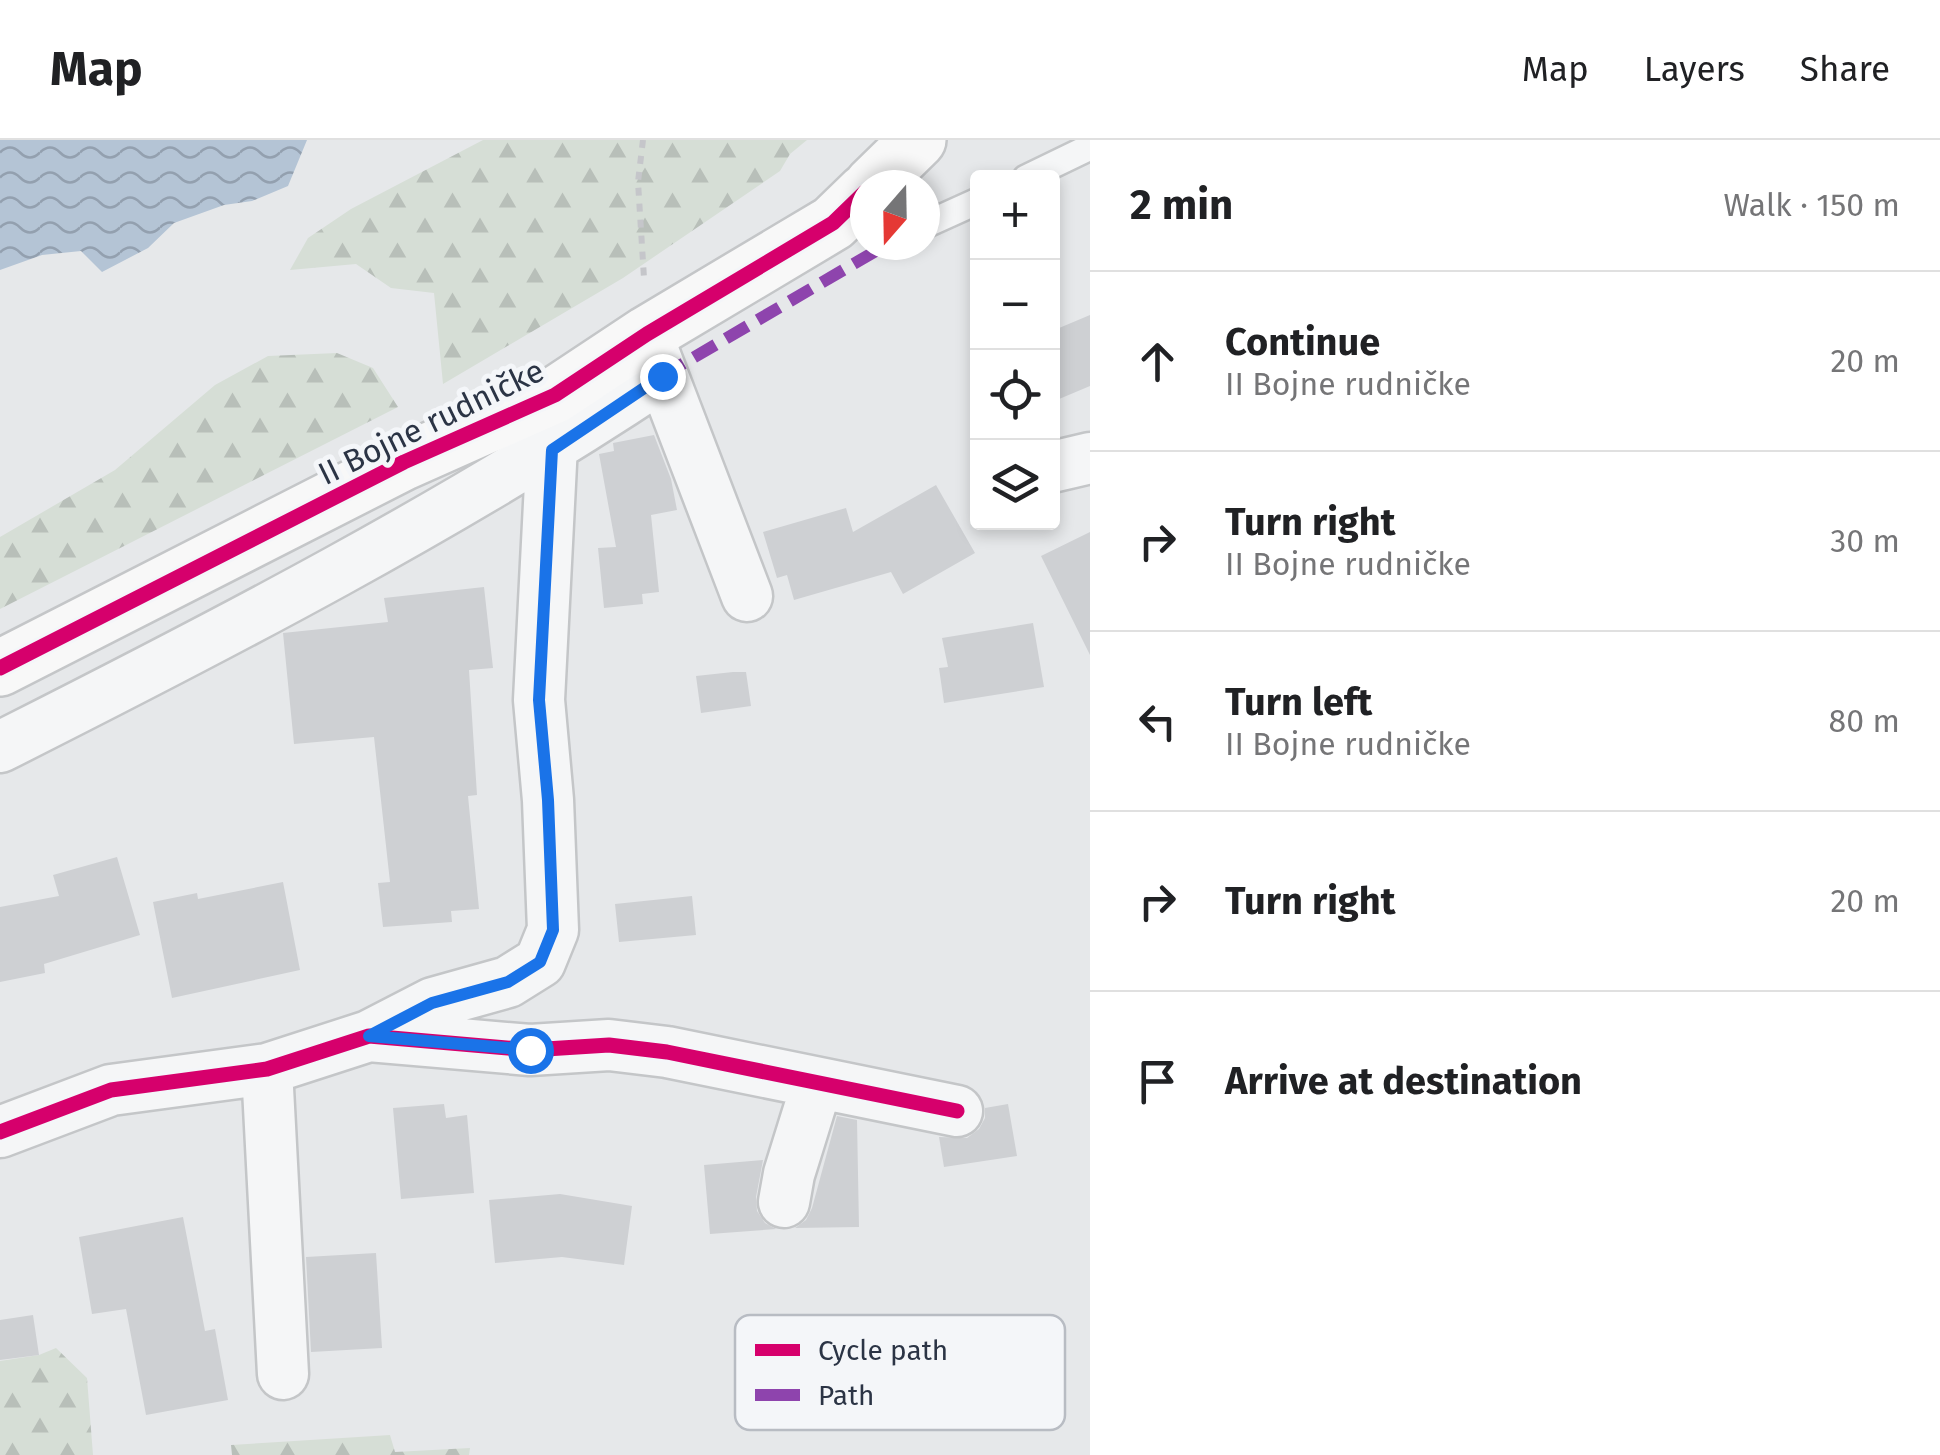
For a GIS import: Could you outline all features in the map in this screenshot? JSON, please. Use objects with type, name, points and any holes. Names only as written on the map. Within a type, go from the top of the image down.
[{"type":"street","points":[[887,170],[918,140]]},
{"type":"street","name":"II Bojne rudničke","points":[[0,668],[404,462],[655,355],[850,220]]},
{"type":"street","points":[[0,747],[199,646],[552,450],[655,355],[747,596]]},
{"type":"street","name":"II Bojne rudničke","points":[[0,1132],[110,1090],[267,1068],[369,1036],[432,1003],[508,982],[540,962],[553,930],[539,700],[555,395]]},
{"type":"street","points":[[1060,465],[1090,458]]},
{"type":"street","name":"II Bojne rudničke","points":[[369,1036],[530,1050],[609,1044],[666,1052],[957,1112]]},
{"type":"street","points":[[267,1068],[283,1374]]},
{"type":"street","points":[[784,1202],[817,1084]]},
{"type":"lane","points":[[1043,170],[1090,148]]},
{"type":"lane","points":[[940,219],[970,204]]},
{"type":"path","points":[[643,140],[638,182],[655,355]]},
{"type":"green space","points":[[483,140],[807,140],[790,154],[780,171],[623,278],[443,384],[434,293],[391,288],[356,264],[290,270],[308,238],[351,209]]},
{"type":"green space","points":[[337,353],[373,368],[398,407],[0,609],[0,537],[115,470],[215,385],[268,356]]},
{"type":"green space","points":[[56,1348],[87,1378],[93,1455],[0,1455],[0,1361]]},
{"type":"green space","points":[[390,1435],[395,1452],[470,1448],[469,1455],[232,1455],[231,1445]]},
{"type":"water","points":[[0,140],[307,140],[288,186],[252,201],[224,205],[174,223],[148,248],[102,272],[81,251],[42,255],[0,270]]},
{"type":"building","points":[[1090,315],[1090,386],[1060,399],[1060,350],[1060,328]]},
{"type":"building","points":[[654,435],[671,479],[677,510],[651,515],[659,592],[642,594],[643,604],[604,608],[598,548],[616,547],[599,454],[614,451],[613,443]]},
{"type":"building","points":[[936,485],[975,553],[903,594],[891,572],[794,600],[787,575],[777,578],[763,532],[846,508],[853,532]]},
{"type":"building","points":[[1090,532],[1090,655],[1041,556]]},
{"type":"building","points":[[484,587],[493,668],[469,670],[477,795],[468,796],[479,909],[451,911],[452,922],[383,927],[378,883],[390,882],[374,737],[294,744],[283,633],[388,622],[384,598]]},
{"type":"building","points":[[1033,623],[1044,687],[944,703],[939,668],[948,667],[942,638]]},
{"type":"building","points":[[746,672],[751,706],[701,713],[696,676]]},
{"type":"building","points":[[117,857],[140,935],[44,964],[45,973],[0,982],[0,907],[59,896],[53,875]]},
{"type":"building","points":[[283,882],[300,970],[172,998],[153,902],[197,893],[198,899]]},
{"type":"building","points":[[692,896],[696,935],[619,942],[615,904]]},
{"type":"building","points":[[444,1104],[446,1118],[467,1115],[474,1193],[401,1199],[393,1108]]},
{"type":"building","points":[[1008,1104],[1017,1156],[944,1167],[939,1137],[967,1138],[979,1129],[985,1108]]},
{"type":"building","points":[[837,1116],[857,1120],[859,1227],[795,1228],[806,1220],[812,1208]]},
{"type":"building","points":[[763,1160],[757,1211],[765,1223],[776,1229],[710,1234],[704,1165]]},
{"type":"building","points":[[560,1194],[632,1206],[624,1265],[562,1257],[495,1263],[489,1200]]},
{"type":"building","points":[[183,1217],[205,1331],[215,1329],[228,1400],[146,1415],[126,1309],[92,1314],[79,1237]]},
{"type":"building","points":[[376,1253],[382,1348],[311,1352],[306,1257]]},
{"type":"building","points":[[33,1315],[39,1355],[0,1360],[0,1320]]},
{"type":"marked path","points":[[662,376],[860,260]]},
{"type":"cycle path","points":[[0,668],[404,462],[555,395],[647,334],[833,223],[850,207]]},
{"type":"cycle path","points":[[0,1132],[111,1090],[267,1069],[369,1036],[530,1050],[609,1045],[667,1052],[957,1111]]},
{"type":"route","points":[[530,1050],[369,1036],[432,1003],[508,982],[540,962],[553,930],[539,700],[552,450],[662,376]]}]
